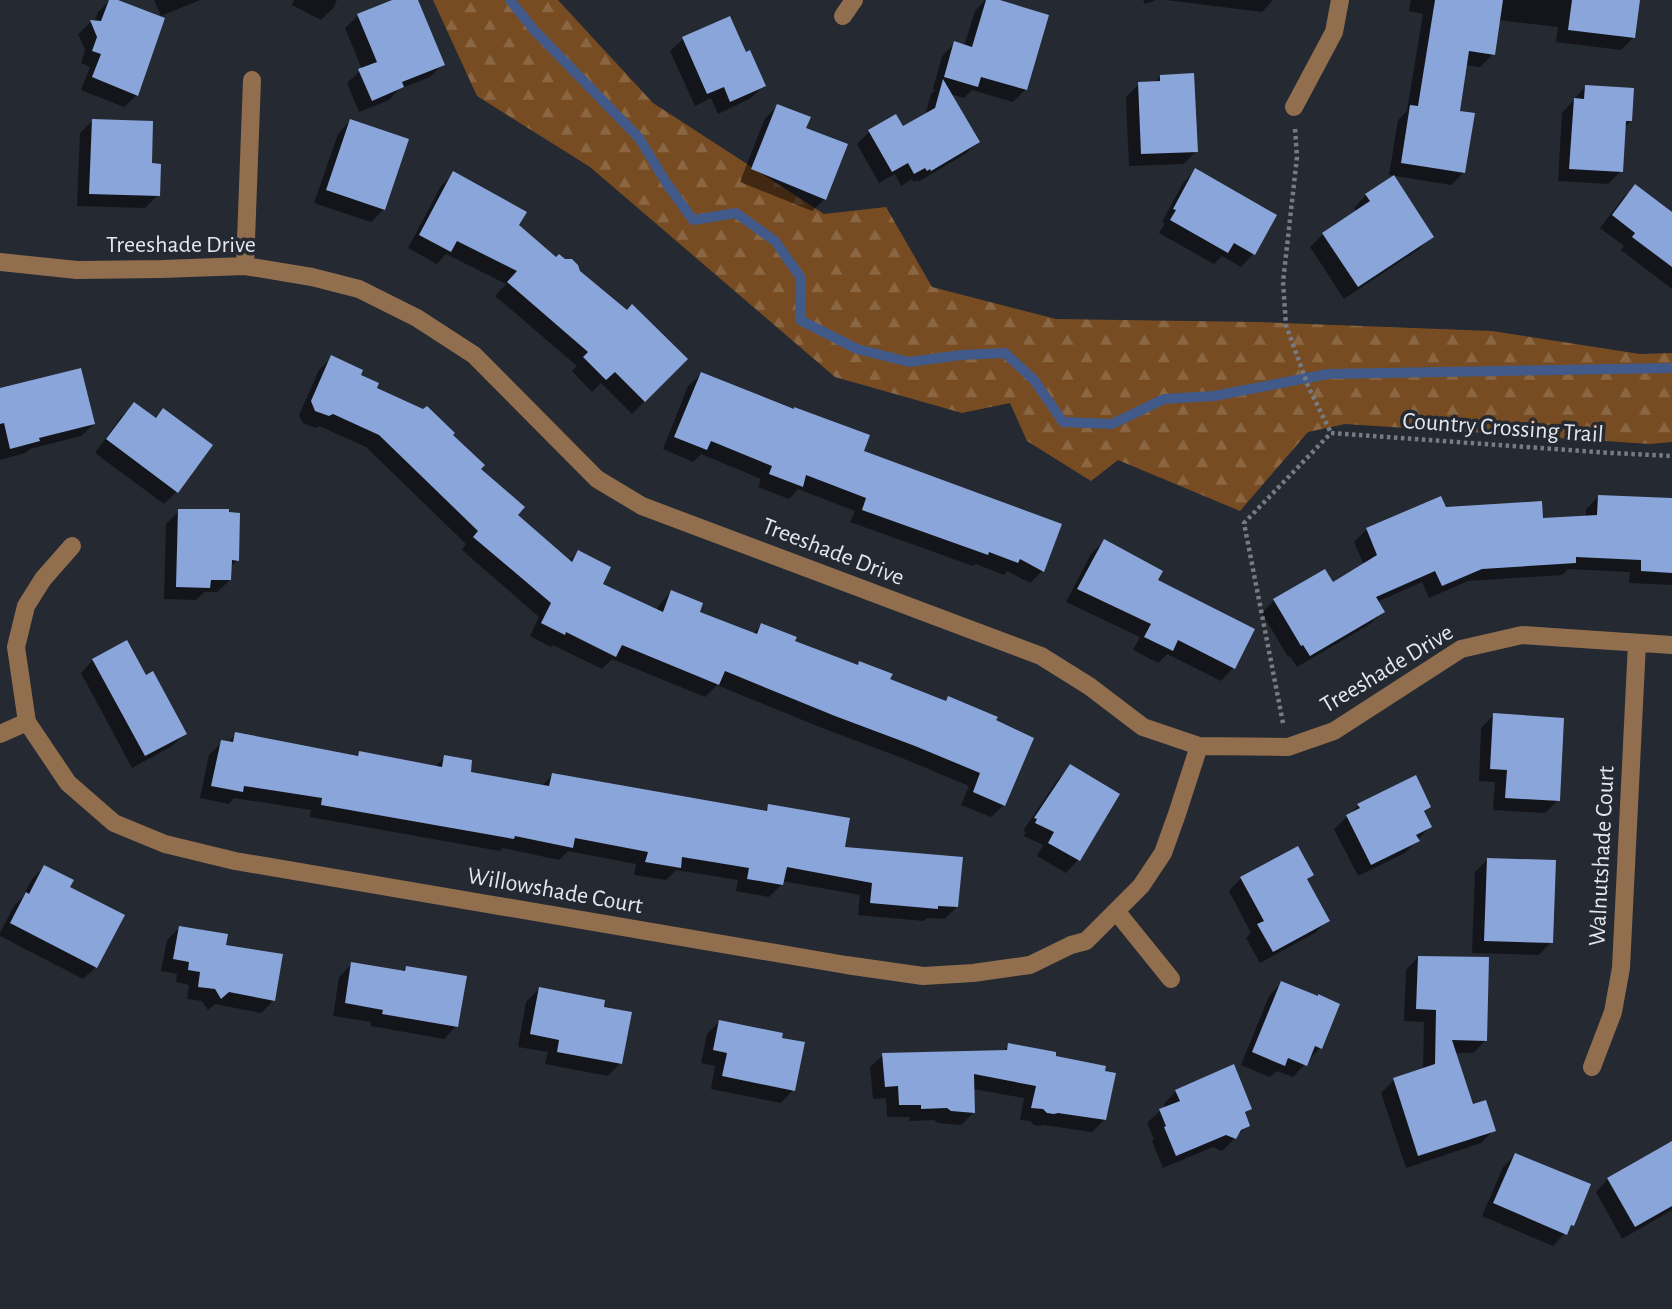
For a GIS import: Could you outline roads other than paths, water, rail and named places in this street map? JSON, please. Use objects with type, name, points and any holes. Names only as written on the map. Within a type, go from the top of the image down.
[{"type":"street","points":[[843,16],[854,0]]},
{"type":"street","points":[[1294,107],[1334,32],[1340,0]]},
{"type":"street","points":[[245,266],[252,80]]},
{"type":"street","name":"Treeshade Drive","points":[[0,262],[78,270],[245,266],[312,277],[359,289],[417,318],[474,355],[597,479],[642,506],[1041,656],[1089,686],[1143,727],[1199,746],[1288,747],[1334,731],[1461,649],[1522,635],[1672,645]]},
{"type":"street","name":"Willowshade Court","points":[[72,546],[43,579],[26,606],[16,647],[27,722],[68,783],[114,823],[165,844],[235,861],[846,965],[923,976],[973,972],[1030,965],[1071,945],[1086,941],[1141,886],[1163,853],[1199,746]]},
{"type":"street","name":"Walnutshade Court","points":[[1592,1067],[1613,1012],[1621,968],[1637,643]]},
{"type":"street","points":[[0,734],[27,722]]},
{"type":"street","points":[[1116,911],[1171,979]]},
{"type":"waterway","points":[[510,0],[534,30],[639,138],[693,220],[736,213],[775,241],[801,278],[800,320],[857,349],[909,362],[961,355],[1005,353],[1034,380],[1063,422],[1112,424],[1164,399],[1214,396],[1328,374],[1672,368]]}]
